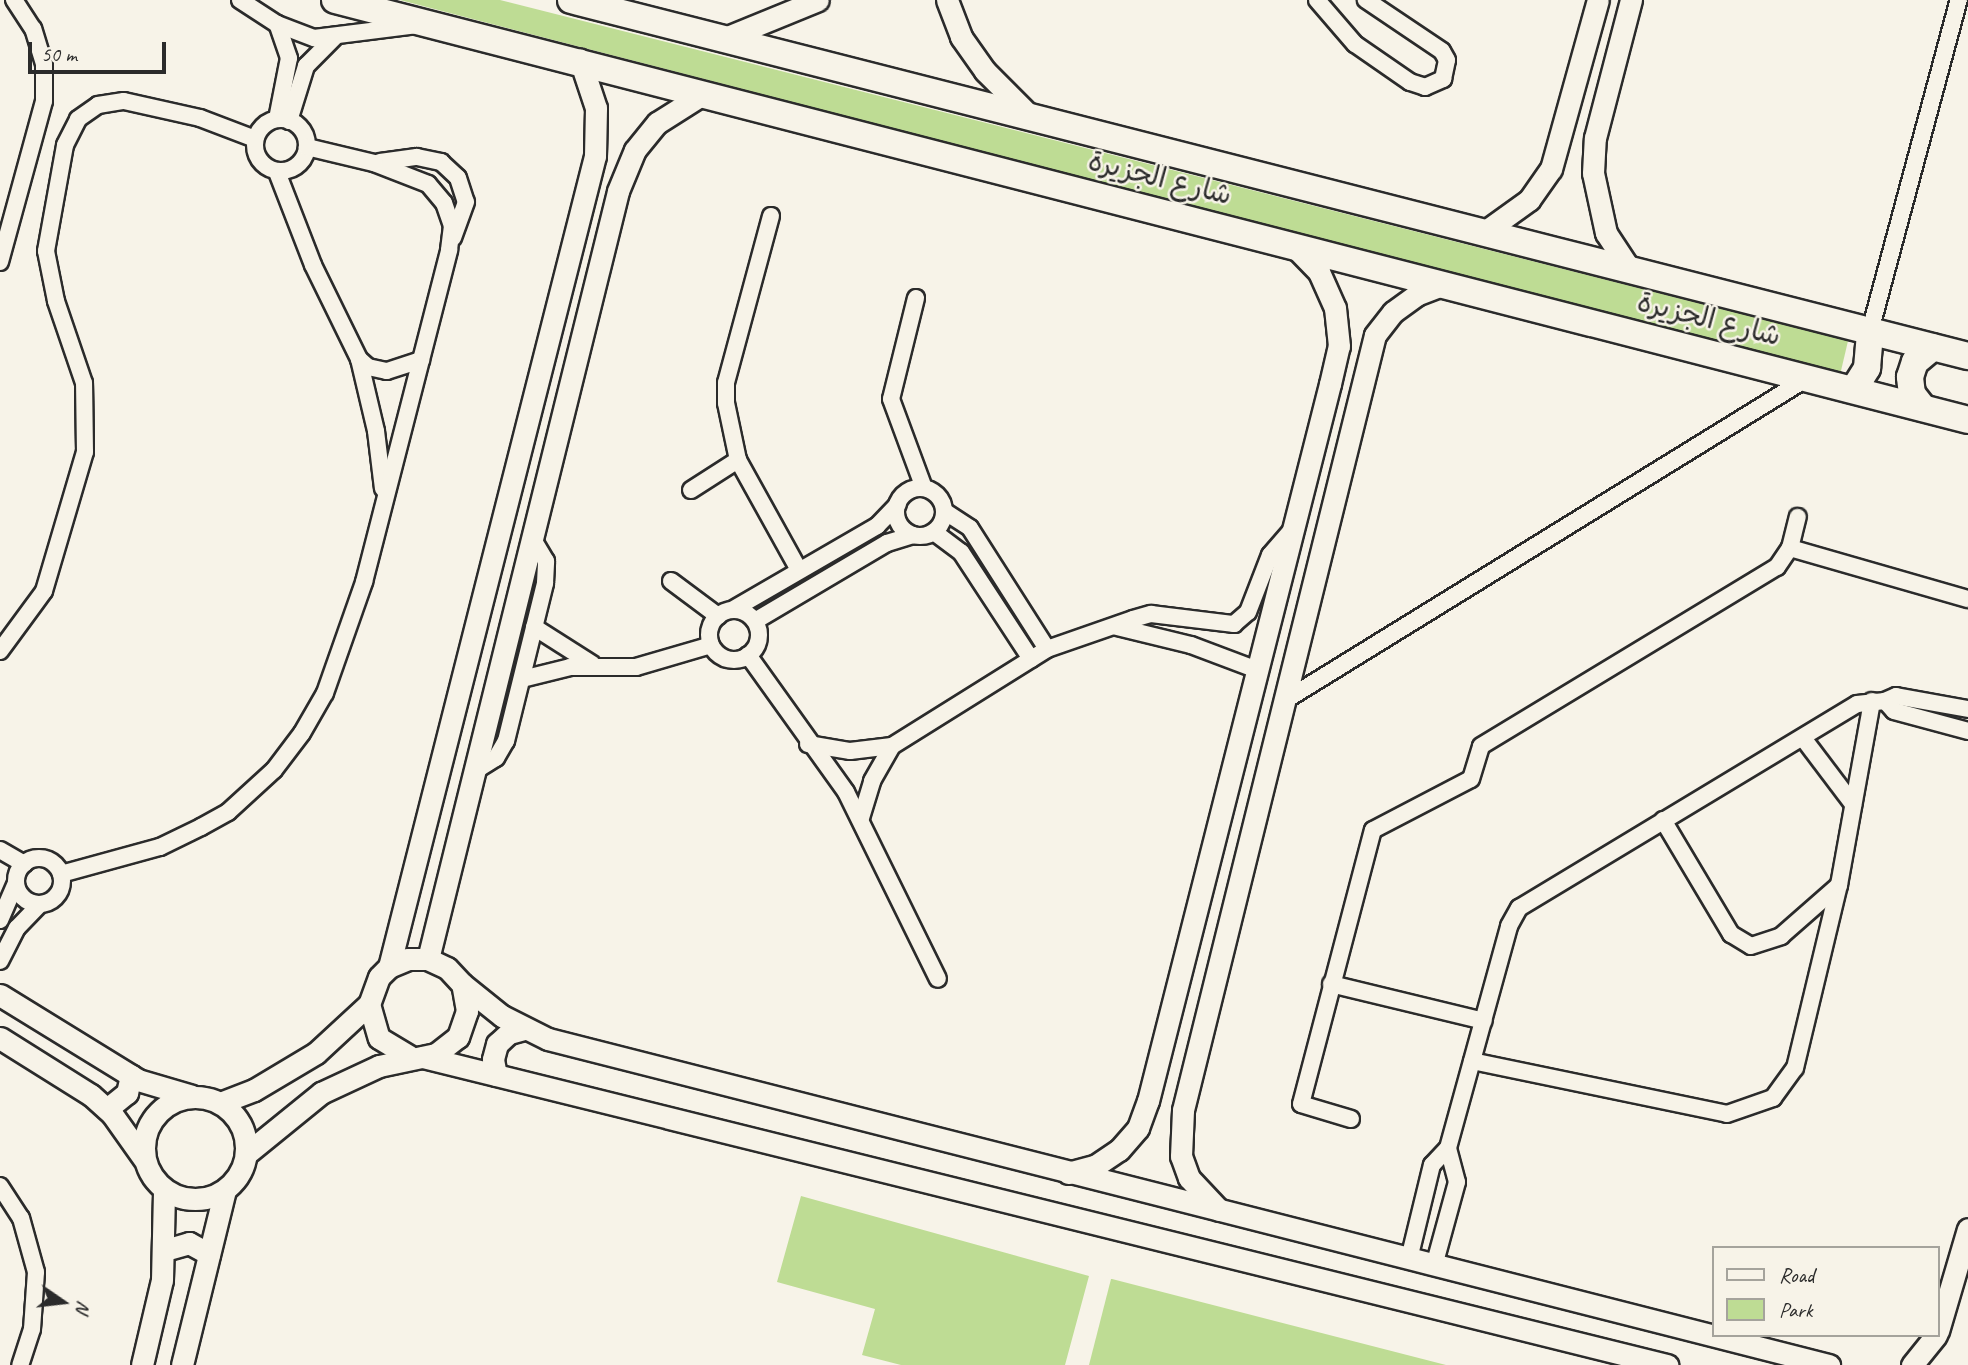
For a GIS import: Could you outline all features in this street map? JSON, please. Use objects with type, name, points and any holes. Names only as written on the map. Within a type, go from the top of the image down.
[{"type":"main road","name":"شارع الجزيرة","points":[[335,0],[580,60],[1968,420]]},
{"type":"main road","name":"شارع الجزيرة","points":[[571,0],[1968,356]]},
{"type":"main road","points":[[1854,390],[1867,368],[1870,331]]},
{"type":"main road","points":[[1923,408],[1912,394],[1910,377],[1914,362],[1933,347]]},
{"type":"street","points":[[0,261],[44,101],[40,52],[33,29],[14,0]]},
{"type":"street","points":[[240,0],[295,33],[334,38],[430,23]]},
{"type":"street","points":[[724,38],[818,0]]},
{"type":"street","points":[[947,0],[961,37],[985,71],[1032,118]]},
{"type":"street","points":[[1317,0],[1355,44],[1410,82],[1425,88],[1443,79],[1447,70],[1442,51],[1366,0]]},
{"type":"street","points":[[1483,233],[1515,213],[1541,185],[1565,130],[1598,0]]},
{"type":"street","points":[[1629,268],[1599,214],[1592,173],[1595,138],[1631,0]]},
{"type":"street","points":[[1870,331],[1959,0]]},
{"type":"street","points":[[277,24],[289,58],[283,120]]},
{"type":"street","points":[[283,120],[306,66],[334,38]]},
{"type":"street","points":[[389,967],[588,183],[598,132],[596,108],[580,60]]},
{"type":"street","points":[[428,959],[618,191],[635,150],[657,122],[703,94]]},
{"type":"street","points":[[0,651],[44,591],[85,452],[84,383],[56,301],[46,251],[65,145],[78,119],[98,105],[124,101],[200,118],[255,139]]},
{"type":"street","points":[[277,172],[298,166],[307,147],[303,131],[283,120],[263,126],[255,139],[259,161],[277,172],[313,265],[359,359],[376,431],[383,505]]},
{"type":"street","points":[[1565,130],[1595,138]]},
{"type":"street","points":[[307,147],[374,163],[428,184],[444,202],[452,226],[449,250]]},
{"type":"street","points":[[61,874],[160,848],[228,811],[274,770],[302,733],[325,693],[364,582],[449,250],[466,202],[458,178],[441,162],[417,157],[374,163]]},
{"type":"street","points":[[588,183],[618,191]]},
{"type":"street","points":[[771,216],[726,383],[728,422],[738,460],[799,570]]},
{"type":"street","points":[[1067,1173],[1095,1166],[1119,1150],[1138,1128],[1148,1101],[1255,669],[1330,384],[1339,346],[1335,308],[1319,272],[1293,244]]},
{"type":"street","points":[[1220,1212],[1189,1178],[1179,1133],[1183,1110],[1375,335],[1393,312],[1416,295],[1444,284]]},
{"type":"street","points":[[916,298],[891,399],[924,488],[938,496],[944,511],[970,528],[1047,649]]},
{"type":"street","points":[[359,359],[368,367],[387,371],[421,360]]},
{"type":"street","points":[[1284,701],[1809,377]]},
{"type":"street","points":[[1330,384],[1360,392]]},
{"type":"street","points":[[691,490],[738,460]]},
{"type":"street","points":[[755,621],[758,640],[748,655],[731,660],[711,645],[710,629],[725,613],[877,526],[908,491],[924,488]]},
{"type":"street","points":[[898,504],[901,526],[913,536]]},
{"type":"street","points":[[934,532],[944,511]]},
{"type":"street","points":[[1351,1119],[1301,1104],[1373,830],[1471,779],[1481,746],[1777,568],[1790,548],[1798,517]]},
{"type":"street","points":[[808,744],[850,751],[892,746],[1047,649],[1152,614],[1228,624],[1242,621],[1269,555],[1293,529]]},
{"type":"street","points":[[671,581],[725,613],[755,621],[887,543],[934,532],[961,552],[1031,659]]},
{"type":"street","points":[[475,771],[496,758],[506,741],[522,679],[547,569],[532,537]]},
{"type":"street","points":[[1790,548],[1968,599]]},
{"type":"street","points":[[534,627],[595,665]]},
{"type":"street","points":[[1117,627],[1191,645],[1255,669]]},
{"type":"street","points":[[522,679],[595,665],[636,667],[711,645]]},
{"type":"street","points":[[748,655],[860,818],[938,979]]},
{"type":"street","points":[[1409,1259],[1432,1165],[1448,1148],[1509,926],[1519,908],[1857,705],[1896,696],[1968,709]]},
{"type":"street","points":[[1879,701],[1894,711],[1968,731]]},
{"type":"street","points":[[1472,1061],[1727,1114],[1773,1098],[1795,1068],[1839,885],[1853,804],[1879,701]]},
{"type":"street","points":[[1802,738],[1853,804]]},
{"type":"street","points":[[860,818],[872,781],[892,746]]},
{"type":"street","points":[[1663,820],[1731,934],[1751,946],[1780,936],[1839,885]]},
{"type":"street","points":[[0,850],[24,864],[45,859],[61,874]]},
{"type":"street","points":[[0,920],[24,864]]},
{"type":"street","points":[[0,961],[17,928],[40,904],[58,894],[61,874]]},
{"type":"street","points":[[16,883],[24,898],[40,904]]},
{"type":"street","points":[[403,915],[422,926],[437,924]]},
{"type":"street","points":[[220,1103],[306,1060],[369,1004],[379,977],[389,967],[408,959],[428,959],[447,968],[462,984],[524,1029],[1067,1173],[1713,1336]]},
{"type":"street","points":[[246,1154],[321,1093],[448,1047],[464,1025],[467,1011],[462,984]]},
{"type":"street","points":[[1331,984],[1484,1021]]},
{"type":"street","points":[[0,995],[131,1075],[166,1091],[220,1103],[241,1124],[246,1154],[239,1174],[225,1190],[182,1365]]},
{"type":"street","points":[[369,1004],[379,1038],[416,1057],[1667,1365]]},
{"type":"street","points":[[496,1075],[493,1059],[497,1044],[509,1033],[524,1029]]},
{"type":"street","points":[[0,1038],[107,1109],[164,1189],[188,1199],[225,1190]]},
{"type":"street","points":[[107,1109],[127,1093],[131,1075]]},
{"type":"street","points":[[145,1161],[146,1134],[160,1110],[195,1096]]},
{"type":"street","points":[[1148,1101],[1183,1110]]},
{"type":"street","points":[[1434,1266],[1457,1182],[1448,1148]]},
{"type":"street","points":[[0,1186],[21,1218],[36,1272],[32,1329],[20,1365]]},
{"type":"street","points":[[142,1365],[165,1250],[164,1189]]},
{"type":"street","points":[[1940,1328],[1960,1293],[1968,1229]]},
{"type":"street","points":[[165,1250],[189,1243],[209,1254]]},
{"type":"street","points":[[1632,1356],[1642,1318]]},
{"type":"street","points":[[1718,1337],[1829,1365]]},
{"type":"street","points":[[1912,1365],[1934,1337]]},
{"type":"green space","points":[[400,0],[500,0],[1848,341],[1840,375]]},
{"type":"green space","points":[[801,1196],[1089,1276],[1065,1365],[901,1365],[862,1355],[875,1309],[777,1282]]},
{"type":"green space","points":[[1112,1279],[1446,1365],[1089,1365]]}]
